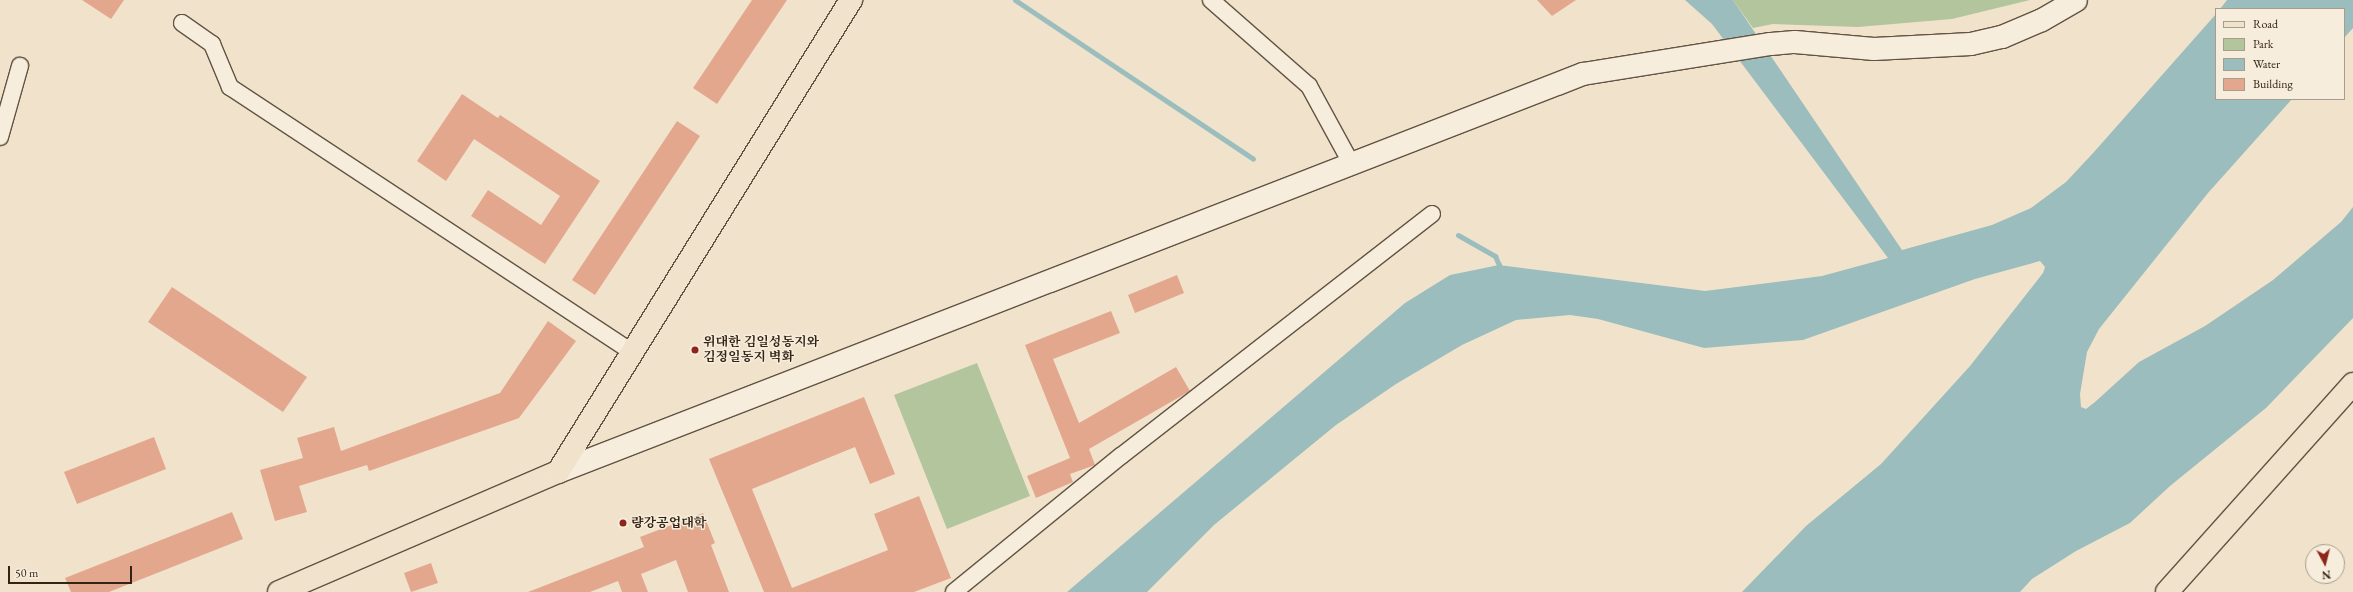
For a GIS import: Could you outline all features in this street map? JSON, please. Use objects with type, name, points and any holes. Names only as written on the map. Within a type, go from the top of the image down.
[{"type":"main road","points":[[558,472],[851,0]]},
{"type":"main road","points":[[279,592],[558,472],[1583,74],[1722,51],[1795,42],[1874,50],[1971,44],[2002,37],[2042,20],[2076,0]]},
{"type":"main road","points":[[2167,592],[2353,384]]},
{"type":"street","points":[[1211,0],[1309,86],[1351,163]]},
{"type":"street","points":[[182,23],[212,44],[230,87],[632,352]]},
{"type":"street","points":[[0,137],[20,66]]},
{"type":"street","points":[[954,592],[1121,456],[1432,214]]},
{"type":"green space","points":[[1733,0],[2030,0],[1952,19],[1858,27],[1773,24],[1753,28]]},
{"type":"green space","points":[[977,363],[1030,496],[947,529],[894,395]]},
{"type":"water","points":[[1685,0],[1733,0],[1902,250],[1992,225],[2031,208],[2066,182],[2215,15],[2215,100],[2291,100],[2208,193],[2099,329],[2087,352],[2080,394],[2081,407],[2086,409],[2139,362],[2205,326],[2273,280],[2341,222],[2353,207],[2353,318],[2266,408],[2170,486],[2130,523],[2076,551],[2032,579],[2020,592],[1742,592],[1806,526],[1881,464],[1970,366],[2043,273],[2045,267],[2040,261],[1975,279],[1803,340],[1704,348],[1598,319],[1570,315],[1516,320],[1462,345],[1396,384],[1336,425],[1214,525],[1147,592],[1067,592],[1405,303],[1450,275],[1499,265],[1705,291],[1822,276],[1888,258],[1712,24]]},
{"type":"water","points":[[2227,0],[2353,0],[2353,28],[2345,37],[2345,8],[2221,8]]},
{"type":"building","points":[[82,0],[124,0],[111,19]]},
{"type":"building","points":[[752,0],[787,0],[717,104],[693,88]]},
{"type":"building","points":[[1537,0],[1576,0],[1552,16]]},
{"type":"building","points":[[462,94],[498,118],[500,115],[600,181],[545,264],[471,216],[488,190],[541,225],[560,196],[474,139],[446,181],[417,161]]},
{"type":"building","points":[[677,121],[700,136],[595,295],[572,280]]},
{"type":"building","points":[[1177,275],[1184,293],[1135,313],[1128,295]]},
{"type":"building","points":[[172,287],[307,377],[283,412],[148,322]]},
{"type":"building","points":[[1111,311],[1120,333],[1053,359],[1079,423],[1176,367],[1190,391],[1089,449],[1095,465],[1070,474],[1073,482],[1036,498],[1027,476],[1070,458],[1025,345]]},
{"type":"building","points":[[548,321],[576,341],[519,418],[369,471],[367,465],[299,486],[307,512],[275,521],[260,470],[303,458],[297,438],[334,427],[341,451],[500,393]]},
{"type":"building","points":[[864,397],[895,474],[870,484],[855,447],[752,489],[792,588],[888,550],[874,514],[919,496],[951,578],[914,592],[764,592],[709,459]]},
{"type":"building","points":[[154,437],[166,469],[77,504],[64,472]]},
{"type":"building","points":[[232,512],[243,539],[109,592],[71,592],[65,578]]},
{"type":"building","points":[[703,513],[715,543],[711,545],[729,592],[688,592],[676,560],[641,574],[648,592],[622,592],[618,581],[590,592],[528,592],[644,547],[640,537]]},
{"type":"building","points":[[431,563],[438,583],[411,592],[404,573]]},
{"type":"waterway","points":[[1015,0],[1253,159]]},
{"type":"waterway","points":[[1458,235],[1495,256],[1499,265],[1498,271]]},
{"type":"place","name":"위대한 김일성동지와 김정일동지 벽화","points":[[695,350]]},
{"type":"place","name":"량강공업대학","points":[[623,523]]}]
